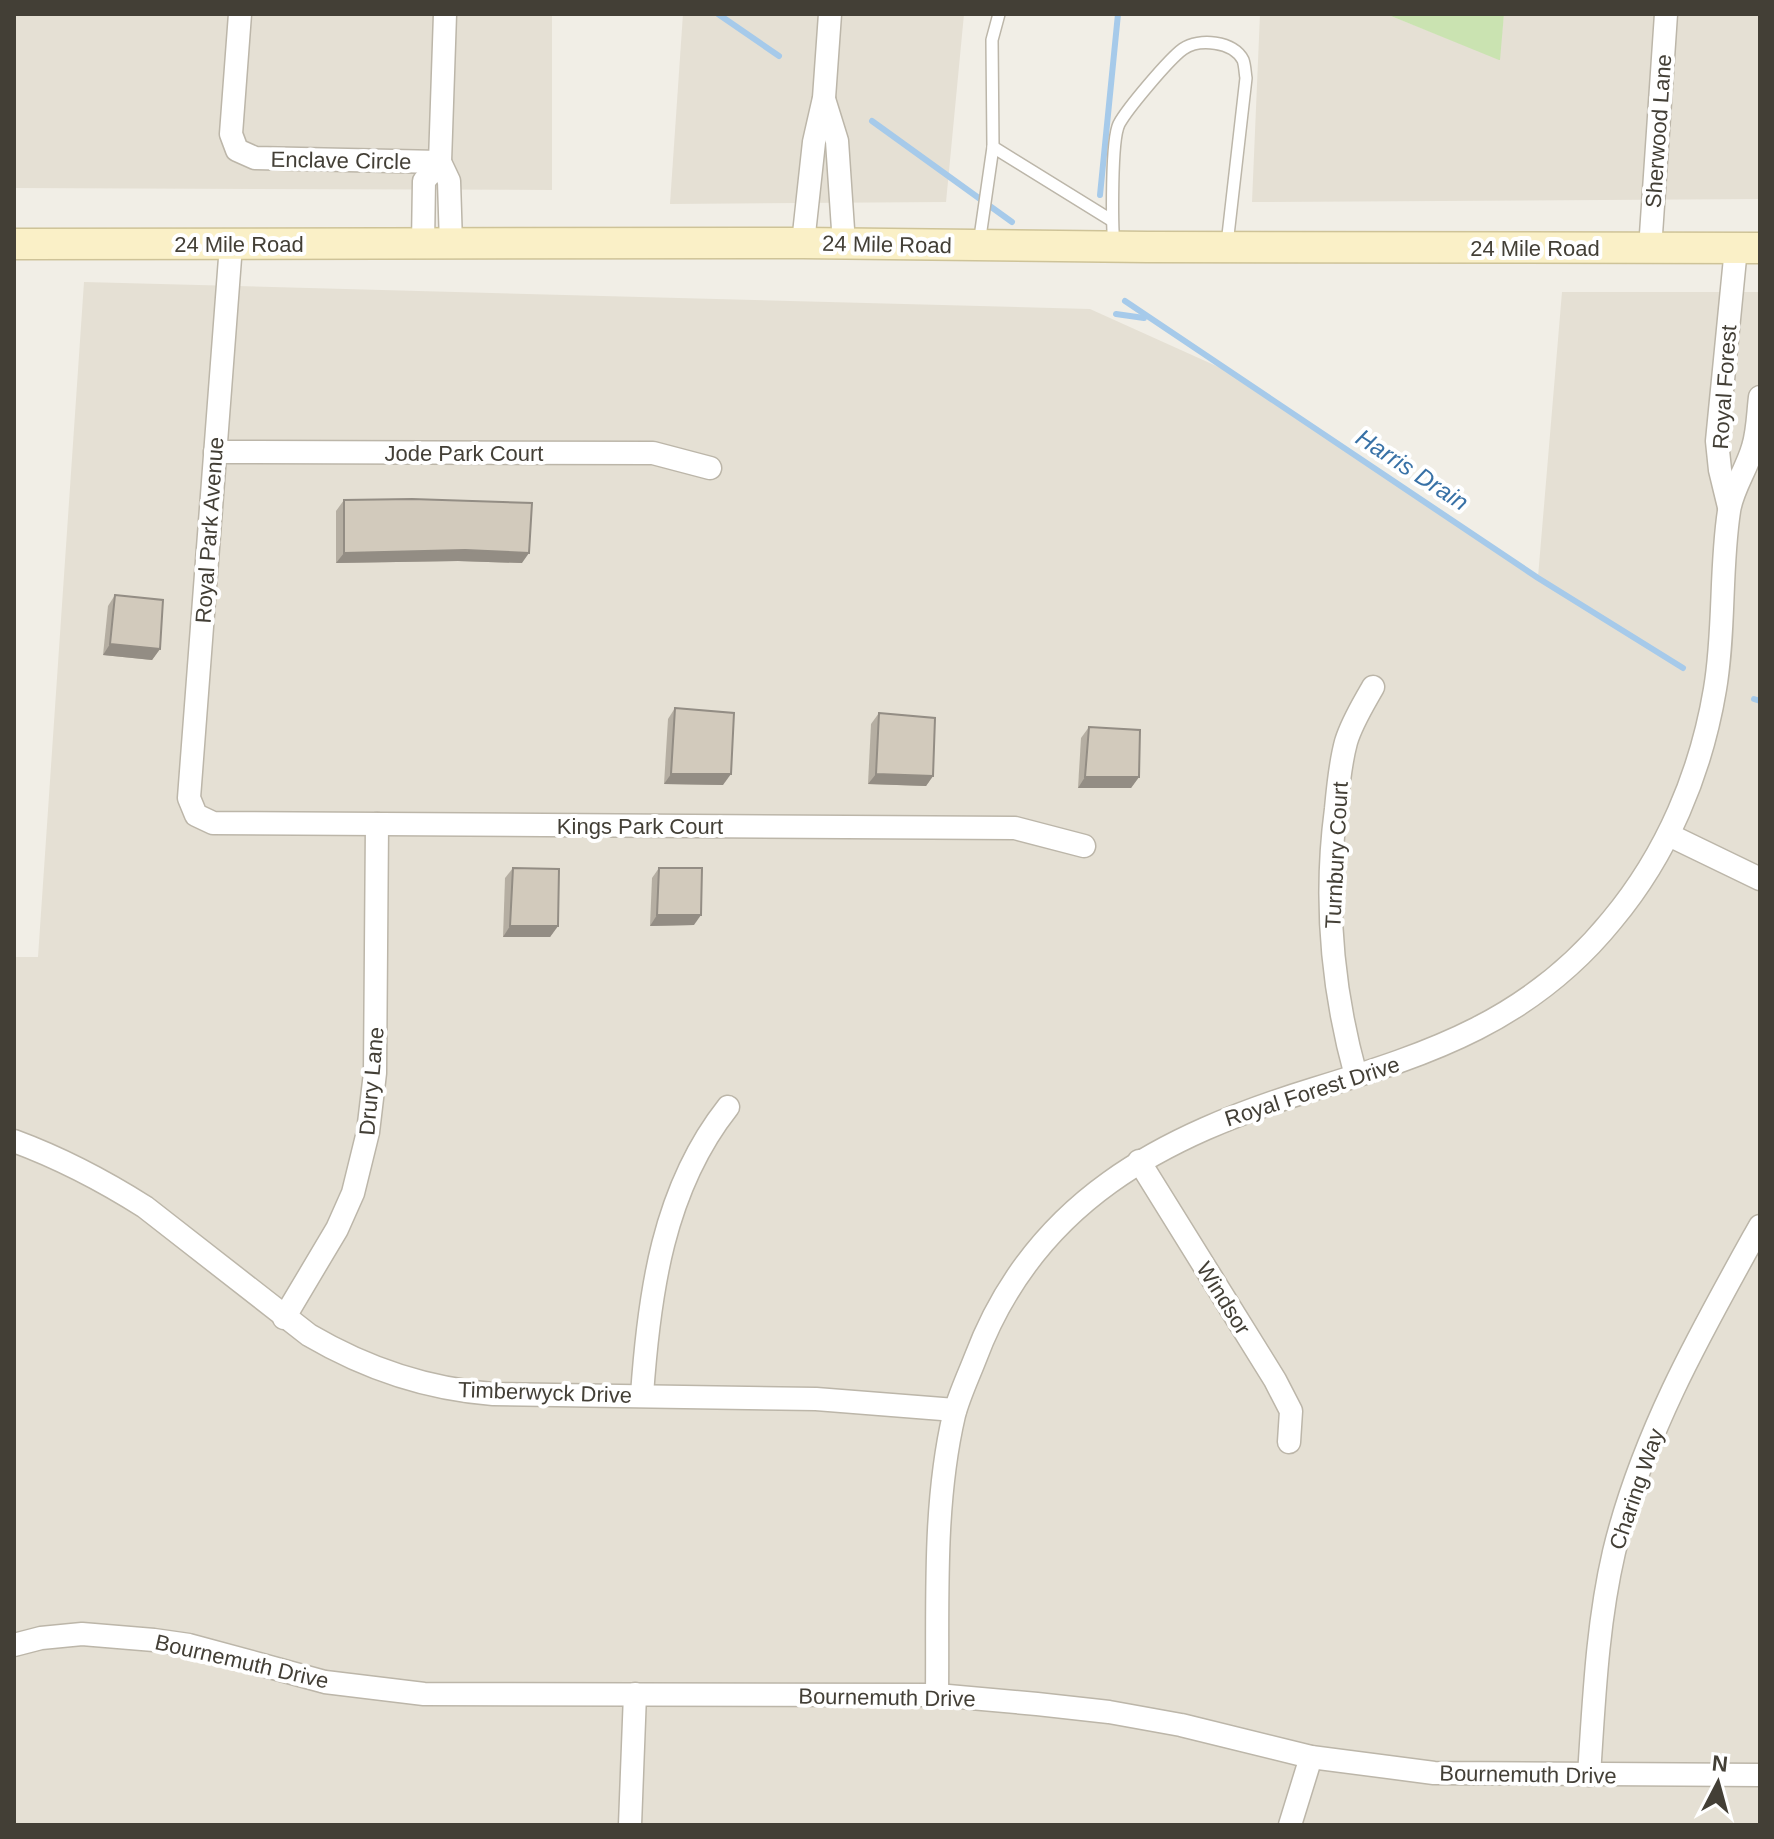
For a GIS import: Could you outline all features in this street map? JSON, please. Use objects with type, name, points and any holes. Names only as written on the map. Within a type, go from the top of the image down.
[{"type":"street","name":"Enclave Circle","points":[[240,14],[231,134],[237,150],[255,158],[440,162]]},
{"type":"street","name":"Enclave Circle","points":[[437,244],[424,181],[440,162],[445,14]]},
{"type":"street","points":[[803,243],[814,142],[824,98],[830,14]]},
{"type":"street","name":"Sherwood Lane","points":[[1650,249],[1666,14]]},
{"type":"street","points":[[824,98],[837,141],[844,244]]},
{"type":"street","name":"24 Mile Road","points":[[14,244],[978,245],[1113,234],[1226,248],[1748,248]]},
{"type":"street","name":"Royal Park Avenue","points":[[196,815],[189,798],[231,245]]},
{"type":"street","name":"Royal Forest","points":[[1729,507],[1717,441],[1748,248]]},
{"type":"street","name":"Royal Forest","points":[[1729,507],[1754,446],[1760,397]]},
{"type":"street","name":"Jode Park Court","points":[[215,452],[653,453],[710,468]]},
{"type":"street","name":"Royal Forest Drive","points":[[937,1695],[939,1544],[944,1479],[955,1410],[981,1341],[1006,1294],[1032,1255],[1091,1195],[1139,1161],[1223,1119],[1420,1055],[1463,1037],[1527,1000],[1573,962],[1612,921],[1669,835],[1691,783],[1716,687],[1729,507]]},
{"type":"street","name":"Turnbury Court","points":[[1356,1076],[1342,1026],[1335,980],[1330,870],[1346,742],[1373,687]]},
{"type":"street","name":"Kings Park Court","points":[[196,815],[213,823],[1015,828],[1084,846]]},
{"type":"street","name":"Drury Lane","points":[[284,1318],[337,1229],[353,1193],[368,1132],[375,1073],[377,824]]},
{"type":"street","points":[[1669,835],[1760,879]]},
{"type":"street","points":[[642,1395],[651,1293],[666,1232],[698,1152],[728,1107]]},
{"type":"street","name":"Timberwyck Drive","points":[[14,1141],[63,1162],[145,1207],[284,1318],[333,1349],[381,1372],[444,1388],[493,1394],[816,1399],[955,1410]]},
{"type":"street","name":"Windsor","points":[[1139,1161],[1275,1380],[1291,1411],[1289,1442]]},
{"type":"street","name":"Charing Way","points":[[1589,1775],[1599,1645],[1614,1553],[1625,1514],[1661,1415],[1703,1329],[1760,1226]]},
{"type":"street","name":"Bournemuth Drive","points":[[14,1645],[41,1638],[82,1634],[119,1636],[189,1645],[325,1682],[424,1694],[937,1695],[1109,1712],[1181,1725],[1311,1757],[1434,1773],[1760,1775]]},
{"type":"street","points":[[630,1825],[635,1694]]},
{"type":"street","points":[[1290,1825],[1311,1757]]},
{"type":"lane","points":[[978,245],[993,147],[992,40],[999,14]]},
{"type":"lane","points":[[1113,234],[1118,127],[1144,91],[1183,49],[1201,43],[1219,44],[1234,49],[1243,60],[1246,78],[1226,248]]},
{"type":"lane","points":[[993,147],[1113,234]]},
{"type":"shaded area","points":[[14,14],[552,14],[552,190],[14,188]]},
{"type":"shaded area","points":[[683,14],[964,14],[946,202],[670,204]]},
{"type":"shaded area","points":[[1260,14],[1386,14],[1499,59],[1504,14],[1760,14],[1760,199],[1252,202]]},
{"type":"shaded area","points":[[84,282],[1090,309],[1223,369],[1538,577],[1562,292],[1760,292],[1760,1825],[14,1825],[14,957],[38,957]]},
{"type":"green space","points":[[1386,14],[1504,14],[1500,60],[1499,60]]},
{"type":"building","points":[[344,500],[532,503],[529,553],[465,550],[344,553]]},
{"type":"building","points":[[115,595],[163,600],[160,649],[110,644]]},
{"type":"building","points":[[675,708],[734,713],[731,774],[671,774]]},
{"type":"building","points":[[879,713],[935,718],[933,776],[876,774]]},
{"type":"building","points":[[1089,727],[1140,730],[1139,777],[1085,777]]},
{"type":"building","points":[[513,868],[559,869],[558,926],[510,926]]},
{"type":"building","points":[[659,868],[702,868],[701,915],[657,915]]},
{"type":"waterway","name":"Harris Drain","points":[[718,14],[779,56]]},
{"type":"waterway","points":[[1100,195],[1118,14]]},
{"type":"waterway","name":"Harris Drain","points":[[872,121],[1012,222]]},
{"type":"waterway","name":"Harris Drain","points":[[1125,301],[1538,578],[1683,668]]},
{"type":"waterway","name":"Harris Drain","points":[[1116,314],[1144,318]]},
{"type":"waterway","name":"Harris Drain","points":[[1754,699],[1760,701]]}]
